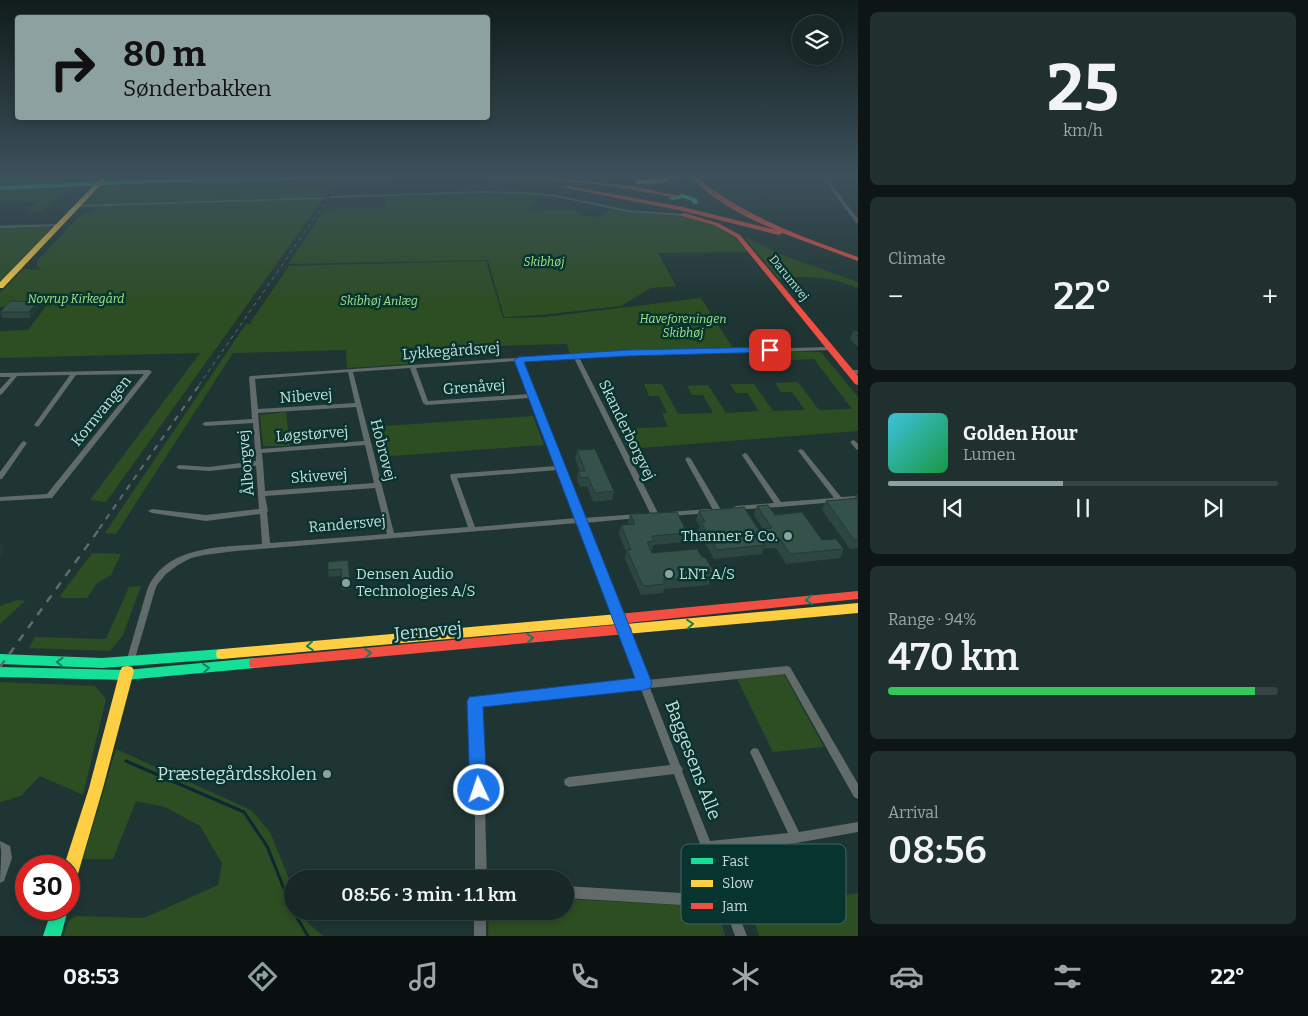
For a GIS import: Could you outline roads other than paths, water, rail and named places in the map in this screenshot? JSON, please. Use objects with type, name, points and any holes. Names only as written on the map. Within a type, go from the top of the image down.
[{"type":"main road","points":[[0,286],[63,221]]},
{"type":"main road","name":"Darumvej","points":[[708,221],[737,235],[831,349],[854,372],[858,382]]},
{"type":"main road","points":[[731,221],[779,233]]},
{"type":"main road","points":[[744,221],[858,261]]},
{"type":"main road","points":[[748,221],[826,246]]},
{"type":"main road","points":[[762,221],[858,261]]},
{"type":"main road","name":"Jernevej","points":[[0,672],[126,675],[556,636],[570,629],[616,625],[678,613],[858,595]]},
{"type":"main road","name":"Jernevej","points":[[0,659],[102,663],[130,662],[203,655],[858,608]]},
{"type":"main road","points":[[126,675],[136,667],[183,663],[203,655]]},
{"type":"main road","points":[[52,674],[76,670],[118,670],[130,662]]},
{"type":"main road","name":"Randersvej","points":[[76,855],[130,662]]},
{"type":"main road","points":[[52,936],[57,920]]},
{"type":"street","points":[[0,227],[59,225]]},
{"type":"street","name":"Lykkegårdsvej","points":[[252,377],[576,356],[831,349]]},
{"type":"street","name":"Skanderborgvej","points":[[576,356],[655,515]]},
{"type":"street","name":"Baggesens Alle","points":[[519,360],[707,844]]},
{"type":"street","name":"Grenåvej","points":[[412,366],[426,403],[533,396]]},
{"type":"street","name":"Hobrovej","points":[[350,370],[391,536]]},
{"type":"street","name":"Kornvangen","points":[[0,375],[149,372],[49,496],[0,499]]},
{"type":"street","points":[[37,425],[75,373]]},
{"type":"street","points":[[0,393],[15,375]]},
{"type":"street","name":"Ålborgvej","points":[[252,377],[266,546]]},
{"type":"street","name":"Nibevej","points":[[255,412],[359,405]]},
{"type":"street","points":[[205,424],[256,421]]},
{"type":"street","points":[[853,442],[858,448]]},
{"type":"street","name":"Løgstørvej","points":[[258,451],[368,443]]},
{"type":"street","points":[[0,476],[24,444]]},
{"type":"street","points":[[801,450],[840,500]]},
{"type":"street","points":[[746,455],[779,505]]},
{"type":"street","points":[[688,459],[717,510]]},
{"type":"street","points":[[178,467],[209,469],[260,464]]},
{"type":"street","points":[[472,529],[453,476],[561,468]]},
{"type":"street","name":"Skivevej","points":[[262,494],[379,485]]},
{"type":"street","name":"Randersvej","points":[[130,662],[153,586],[164,571],[181,560],[201,553],[266,546],[858,498]]},
{"type":"street","points":[[152,511],[206,518],[264,511]]},
{"type":"street","points":[[480,870],[480,809],[474,702],[644,683],[787,670],[858,794]]},
{"type":"street","points":[[755,752],[796,838]]},
{"type":"street","points":[[569,782],[678,769]]},
{"type":"street","points":[[737,844],[796,838],[858,827]]},
{"type":"street","points":[[0,846],[6,850],[7,858],[0,877]]},
{"type":"street","points":[[574,893],[681,899]]},
{"type":"street","points":[[480,920],[480,936]]},
{"type":"street","name":"Baggesens Alle","points":[[737,924],[741,936]]},
{"type":"waterway","points":[[126,761],[244,812],[267,846],[284,889]]},
{"type":"waterway","points":[[298,920],[308,936]]},
{"type":"railway","points":[[199,385],[313,221]]},
{"type":"railway","points":[[99,529],[200,384]]},
{"type":"railway","points":[[0,667],[100,528]]},
{"type":"place","name":"Thanner & Co.","points":[[788,536]]},
{"type":"place","name":"LNT A/S","points":[[669,574]]},
{"type":"place","name":"Densen Audio Technologies A/S","points":[[346,583]]},
{"type":"place","name":"Præstegårdsskolen","points":[[327,774]]},
{"type":"park label","name":"Skibhøj","points":[[544,262]]},
{"type":"park label","name":"Novrup Kirkegård","points":[[76,299]]},
{"type":"park label","name":"Skibhøj Anlæg","points":[[379,301]]},
{"type":"park label","name":"Haveforeningen Skibhøj","points":[[683,326]]}]
